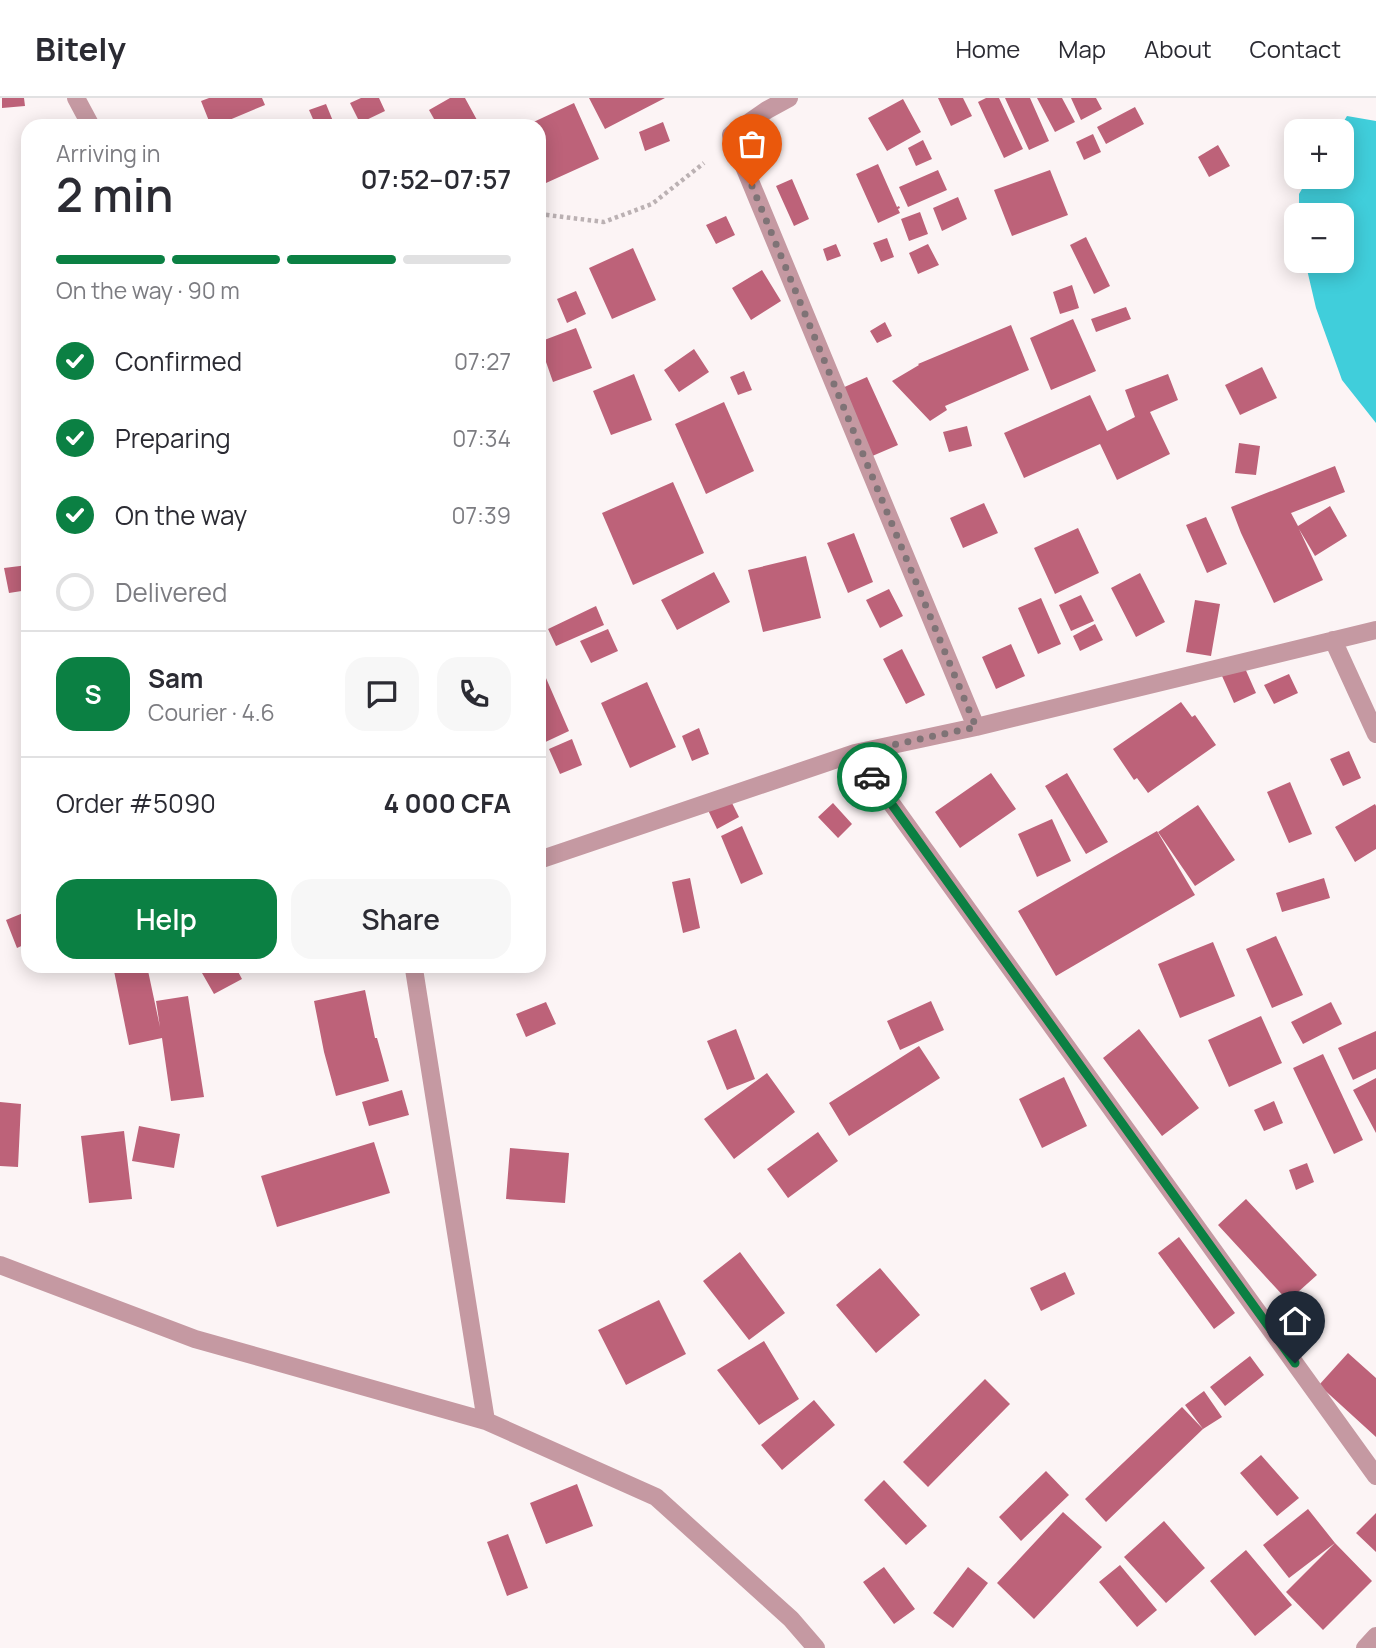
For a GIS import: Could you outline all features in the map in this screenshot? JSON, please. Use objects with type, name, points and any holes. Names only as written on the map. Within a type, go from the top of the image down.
[{"type":"street","points":[[76,98],[87,119]]},
{"type":"street","points":[[789,98],[731,135],[976,727]]},
{"type":"street","points":[[546,858],[855,753],[976,727],[1376,630]]},
{"type":"street","points":[[1333,640],[1376,734]]},
{"type":"street","points":[[855,753],[1376,1476]]},
{"type":"street","points":[[415,973],[486,1421]]},
{"type":"street","points":[[0,1265],[195,1339],[486,1421],[656,1497],[791,1619],[816,1648]]},
{"type":"street","points":[[1365,1648],[1376,1636]]},
{"type":"path","points":[[546,215],[604,222],[652,204],[702,166],[731,135]]},
{"type":"water","points":[[1347,116],[1376,121],[1376,423],[1342,380],[1316,308],[1308,273],[1354,273],[1354,203],[1299,203],[1302,189],[1354,189],[1354,119],[1345,119]]},
{"type":"building","points":[[2,98],[24,98],[25,106],[2,108]]},
{"type":"building","points":[[209,98],[262,98],[265,105],[232,119],[208,119],[201,101]]},
{"type":"building","points":[[361,98],[379,98],[385,111],[368,119],[358,119],[350,103]]},
{"type":"building","points":[[450,98],[465,98],[476,119],[434,119],[429,110]]},
{"type":"building","points":[[589,98],[665,98],[605,129]]},
{"type":"building","points":[[938,98],[963,98],[972,116],[951,126]]},
{"type":"building","points":[[986,98],[999,98],[1023,149],[1004,158],[978,102]]},
{"type":"building","points":[[1005,98],[1030,98],[1049,141],[1029,150]]},
{"type":"building","points":[[1037,98],[1062,98],[1075,122],[1055,132]]},
{"type":"building","points":[[1071,98],[1096,98],[1102,109],[1081,120]]},
{"type":"building","points":[[903,99],[921,132],[887,151],[868,118]]},
{"type":"building","points":[[574,103],[599,159],[546,183],[546,119],[540,119]]},
{"type":"building","points":[[326,104],[332,119],[313,119],[309,110]]},
{"type":"building","points":[[1135,107],[1144,124],[1106,144],[1097,127]]},
{"type":"building","points":[[663,122],[670,141],[645,151],[639,132]]},
{"type":"building","points":[[1093,134],[1101,152],[1084,160],[1076,142]]},
{"type":"building","points":[[923,140],[932,159],[916,166],[908,148]]},
{"type":"building","points":[[1218,145],[1230,166],[1209,177],[1198,157]]},
{"type":"building","points":[[878,164],[900,213],[878,223],[856,174]]},
{"type":"building","points":[[938,170],[947,190],[908,207],[899,187]]},
{"type":"building","points":[[1050,170],[1068,215],[1012,236],[994,190]]},
{"type":"building","points":[[792,179],[809,219],[794,226],[776,186]]},
{"type":"building","points":[[958,197],[967,219],[942,231],[933,208]]},
{"type":"building","points":[[920,212],[928,234],[909,241],[901,219]]},
{"type":"building","points":[[726,216],[735,235],[716,244],[706,225]]},
{"type":"building","points":[[1086,237],[1110,286],[1094,294],[1070,245]]},
{"type":"building","points":[[887,238],[894,257],[881,262],[873,243]]},
{"type":"building","points":[[836,244],[841,256],[827,261],[823,249]]},
{"type":"building","points":[[928,244],[939,265],[918,274],[909,253]]},
{"type":"building","points":[[633,248],[656,300],[612,319],[589,268]]},
{"type":"building","points":[[762,270],[781,301],[751,320],[732,288]]},
{"type":"building","points":[[1072,285],[1079,308],[1060,314],[1053,292]]},
{"type":"building","points":[[576,291],[586,314],[567,323],[557,299]]},
{"type":"building","points":[[1126,307],[1131,319],[1096,332],[1091,319]]},
{"type":"building","points":[[1073,319],[1096,371],[1051,390],[1030,338]]},
{"type":"building","points":[[885,322],[892,336],[877,343],[870,331]]},
{"type":"building","points":[[1011,325],[1029,370],[945,406],[947,410],[930,421],[892,381],[918,364]]},
{"type":"building","points":[[576,328],[592,368],[553,382],[546,362],[546,339]]},
{"type":"building","points":[[694,349],[709,372],[679,392],[664,370]]},
{"type":"building","points":[[1262,367],[1277,398],[1240,415],[1225,385]]},
{"type":"building","points":[[744,371],[752,390],[738,395],[730,377]]},
{"type":"building","points":[[634,374],[652,420],[611,435],[593,391]]},
{"type":"building","points":[[1168,374],[1178,400],[1150,412],[1170,454],[1117,480],[1100,444],[1024,478],[1004,433],[1090,395],[1107,431],[1135,417],[1125,390]]},
{"type":"building","points":[[867,377],[898,445],[870,457],[840,389]]},
{"type":"building","points":[[724,402],[754,471],[706,494],[675,424]]},
{"type":"building","points":[[967,426],[972,446],[949,452],[943,432]]},
{"type":"building","points":[[1239,443],[1260,446],[1256,475],[1235,473]]},
{"type":"building","points":[[1335,466],[1345,492],[1291,513],[1298,526],[1330,506],[1347,536],[1315,556],[1299,529],[1323,580],[1274,603],[1231,507]]},
{"type":"building","points":[[673,482],[704,553],[633,585],[602,513]]},
{"type":"building","points":[[984,503],[998,533],[963,548],[950,518]]},
{"type":"building","points":[[1206,517],[1227,564],[1207,573],[1186,525]]},
{"type":"building","points":[[1078,528],[1099,573],[1055,594],[1034,548]]},
{"type":"building","points":[[854,533],[873,582],[848,593],[827,543]]},
{"type":"building","points":[[806,556],[821,618],[763,632],[748,570]]},
{"type":"building","points":[[21,566],[21,591],[9,593],[4,568]]},
{"type":"building","points":[[714,572],[730,602],[677,630],[661,600]]},
{"type":"building","points":[[1140,573],[1165,622],[1136,637],[1111,588]]},
{"type":"building","points":[[889,589],[903,616],[880,628],[866,600]]},
{"type":"building","points":[[1081,595],[1094,621],[1071,631],[1059,605]]},
{"type":"building","points":[[1041,598],[1061,644],[1038,654],[1018,608]]},
{"type":"building","points":[[1195,600],[1220,604],[1211,656],[1186,652]]},
{"type":"building","points":[[596,606],[604,625],[556,646],[548,629]]},
{"type":"building","points":[[1095,624],[1103,640],[1080,651],[1073,636]]},
{"type":"building","points":[[608,629],[618,651],[591,663],[580,641]]},
{"type":"building","points":[[1011,644],[1025,676],[996,689],[982,657]]},
{"type":"building","points":[[902,649],[925,695],[906,704],[883,659]]},
{"type":"building","points":[[1244,666],[1256,693],[1234,703],[1222,676]]},
{"type":"building","points":[[1289,674],[1298,693],[1274,704],[1264,685]]},
{"type":"building","points":[[546,678],[569,731],[546,742]]},
{"type":"building","points":[[647,682],[676,747],[630,768],[601,703]]},
{"type":"building","points":[[1181,702],[1192,717],[1195,715],[1216,745],[1148,793],[1137,778],[1134,780],[1113,749]]},
{"type":"building","points":[[699,728],[709,754],[692,761],[682,736]]},
{"type":"building","points":[[572,739],[582,765],[560,774],[549,749]]},
{"type":"building","points":[[1349,751],[1361,778],[1343,786],[1330,759]]},
{"type":"building","points":[[991,773],[1016,809],[960,848],[935,812]]},
{"type":"building","points":[[1067,773],[1108,842],[1086,854],[1045,786]]},
{"type":"building","points":[[1290,782],[1312,834],[1289,843],[1267,792]]},
{"type":"building","points":[[729,797],[739,817],[717,829],[707,808]]},
{"type":"building","points":[[833,803],[852,824],[838,838],[818,817]]},
{"type":"building","points":[[1375,804],[1376,849],[1355,862],[1335,827]]},
{"type":"building","points":[[1198,805],[1235,860],[1195,886],[1158,832]]},
{"type":"building","points":[[1052,819],[1071,861],[1037,877],[1018,834]]},
{"type":"building","points":[[742,826],[763,874],[741,884],[721,836]]},
{"type":"building","points":[[1157,831],[1195,895],[1056,976],[1018,911]]},
{"type":"building","points":[[690,878],[700,928],[683,933],[672,882]]},
{"type":"building","points":[[1324,878],[1330,898],[1282,912],[1276,893]]},
{"type":"building","points":[[21,914],[21,946],[17,948],[6,920]]},
{"type":"building","points":[[1276,936],[1303,995],[1272,1008],[1246,949]]},
{"type":"building","points":[[1213,942],[1235,996],[1180,1018],[1158,964]]},
{"type":"building","points":[[114,973],[148,973],[160,1027],[156,1001],[188,996],[204,1097],[171,1101],[162,1038],[129,1045]]},
{"type":"building","points":[[202,973],[239,973],[242,979],[214,994]]},
{"type":"building","points":[[365,990],[375,1038],[389,1081],[336,1096],[314,1001]]},
{"type":"building","points":[[931,1001],[944,1030],[900,1050],[887,1021]]},
{"type":"building","points":[[546,1002],[556,1024],[526,1037],[516,1014]]},
{"type":"building","points":[[1331,1002],[1342,1024],[1303,1044],[1291,1022]]},
{"type":"building","points":[[1261,1016],[1282,1063],[1229,1087],[1208,1040]]},
{"type":"building","points":[[736,1029],[755,1079],[727,1090],[707,1041]]},
{"type":"building","points":[[1139,1029],[1199,1108],[1162,1136],[1103,1058]]},
{"type":"building","points":[[1376,1031],[1376,1069],[1353,1080],[1338,1048]]},
{"type":"building","points":[[919,1046],[940,1078],[849,1136],[829,1103]]},
{"type":"building","points":[[1323,1054],[1363,1140],[1334,1154],[1293,1068]]},
{"type":"building","points":[[767,1073],[795,1112],[734,1159],[704,1119]]},
{"type":"building","points":[[1064,1077],[1087,1126],[1042,1148],[1019,1099]]},
{"type":"building","points":[[1376,1078],[1376,1133],[1353,1090]]},
{"type":"building","points":[[402,1090],[409,1115],[369,1126],[362,1102]]},
{"type":"building","points":[[1274,1101],[1283,1123],[1264,1131],[1254,1110]]},
{"type":"building","points":[[0,1102],[21,1104],[18,1167],[0,1166]]},
{"type":"building","points":[[139,1126],[180,1134],[174,1168],[132,1161]]},
{"type":"building","points":[[124,1131],[132,1199],[89,1203],[81,1136]]},
{"type":"building","points":[[818,1132],[838,1161],[788,1198],[767,1169]]},
{"type":"building","points":[[374,1142],[390,1193],[277,1227],[261,1176]]},
{"type":"building","points":[[510,1148],[569,1153],[565,1203],[506,1199]]},
{"type":"building","points":[[1307,1163],[1314,1182],[1296,1190],[1289,1170]]},
{"type":"building","points":[[1246,1199],[1317,1275],[1288,1301],[1218,1225]]},
{"type":"building","points":[[1179,1237],[1235,1313],[1214,1329],[1158,1253]]},
{"type":"building","points":[[740,1252],[785,1313],[749,1340],[703,1281]]},
{"type":"building","points":[[880,1268],[920,1315],[876,1353],[836,1305]]},
{"type":"building","points":[[1065,1272],[1075,1294],[1041,1311],[1030,1288]]},
{"type":"building","points":[[659,1300],[686,1354],[626,1385],[598,1330]]},
{"type":"building","points":[[764,1341],[799,1399],[759,1425],[717,1370]]},
{"type":"building","points":[[1348,1353],[1376,1378],[1376,1437],[1319,1385]]},
{"type":"building","points":[[1250,1356],[1264,1375],[1225,1406],[1210,1387]]},
{"type":"building","points":[[985,1379],[1010,1404],[928,1487],[903,1462]]},
{"type":"building","points":[[1204,1391],[1222,1417],[1203,1429],[1185,1405]]},
{"type":"building","points":[[814,1400],[835,1425],[782,1470],[761,1445]]},
{"type":"building","points":[[1182,1407],[1203,1429],[1106,1522],[1085,1499]]},
{"type":"building","points":[[1261,1455],[1299,1498],[1277,1516],[1240,1473]]},
{"type":"building","points":[[1046,1471],[1069,1495],[1021,1541],[999,1517]]},
{"type":"building","points":[[884,1480],[927,1526],[906,1545],[864,1500]]},
{"type":"building","points":[[577,1484],[593,1526],[546,1544],[530,1503]]},
{"type":"building","points":[[1308,1509],[1335,1543],[1289,1578],[1263,1545]]},
{"type":"building","points":[[1063,1512],[1102,1547],[1034,1619],[997,1583]]},
{"type":"building","points":[[1376,1513],[1376,1552],[1356,1533]]},
{"type":"building","points":[[1164,1521],[1205,1568],[1166,1603],[1124,1557]]},
{"type":"building","points":[[508,1534],[528,1588],[507,1596],[487,1542]]},
{"type":"building","points":[[1335,1543],[1372,1581],[1323,1630],[1286,1592]]},
{"type":"building","points":[[1246,1550],[1292,1605],[1255,1636],[1210,1581]]},
{"type":"building","points":[[1120,1565],[1157,1610],[1137,1627],[1099,1582]]},
{"type":"building","points":[[884,1567],[915,1609],[894,1624],[863,1582]]},
{"type":"building","points":[[968,1567],[988,1583],[953,1628],[933,1613]]},
{"type":"way so far","points":[[752,186],[976,727],[855,753],[872,777]]},
{"type":"route","points":[[872,777],[1295,1363]]}]
